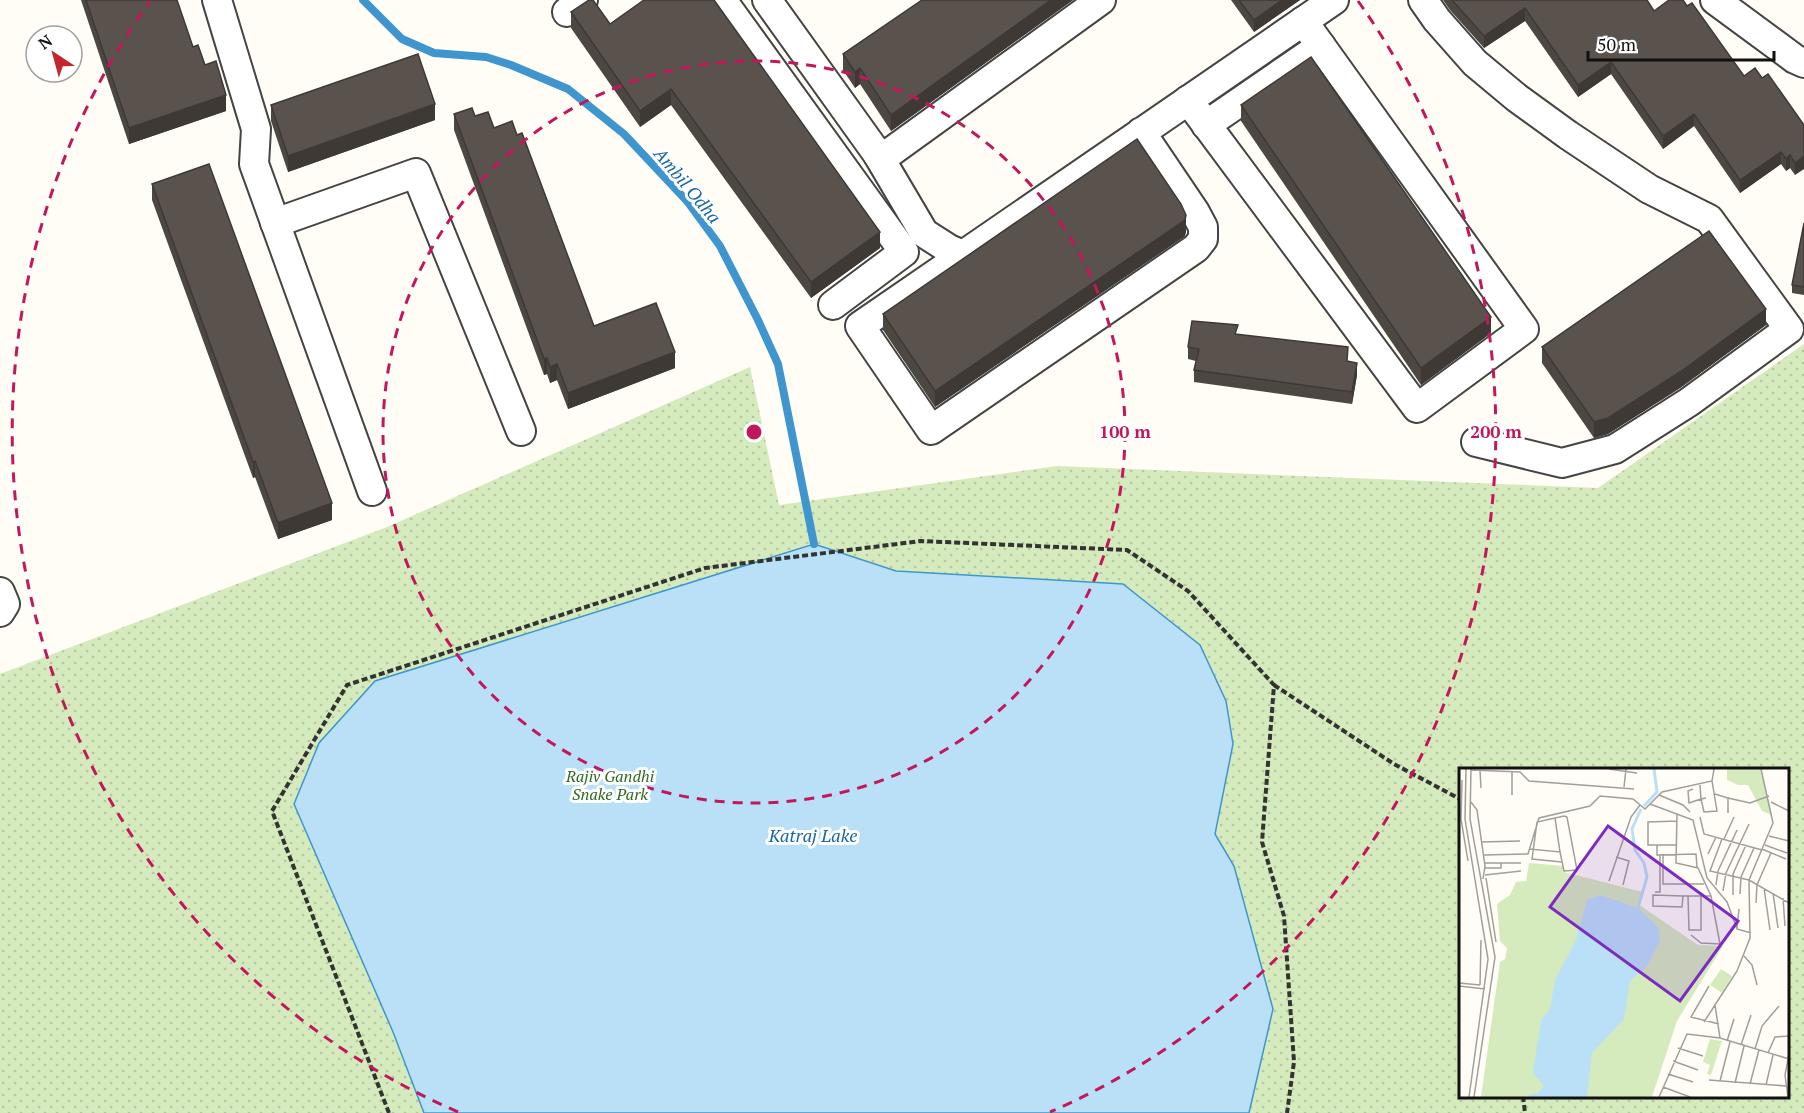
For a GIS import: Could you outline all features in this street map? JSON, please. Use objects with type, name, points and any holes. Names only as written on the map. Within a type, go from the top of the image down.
[{"type":"street","points":[[217,0],[256,129],[254,164],[372,491]]},
{"type":"street","points":[[722,0],[904,252],[833,305]]},
{"type":"street","points":[[767,0],[879,155],[924,234],[963,255]]},
{"type":"street","points":[[879,155],[881,159],[1101,0]]},
{"type":"street","points":[[1141,132],[1195,212],[1203,227],[1203,239],[1196,248],[931,430],[860,326],[1141,132],[1334,0]]},
{"type":"street","points":[[1423,0],[1474,63],[1517,98],[1650,189],[1709,219],[1789,329],[1689,402],[1615,449],[1562,463],[1476,442]]},
{"type":"street","points":[[1715,0],[1795,59],[1804,63]]},
{"type":"street","points":[[1188,100],[1417,408],[1524,329],[1303,21]]},
{"type":"street","points":[[1206,125],[1321,46]]},
{"type":"street","points":[[275,223],[416,173],[521,431]]},
{"type":"street","points":[[0,592],[5,604],[0,612]]},
{"type":"path","points":[[389,1113],[272,811],[347,685],[705,568],[921,541],[1126,550],[1188,591],[1274,685],[1394,764],[1459,798]]},
{"type":"path","points":[[1274,685],[1262,842],[1284,916],[1294,1062],[1287,1113]]},
{"type":"path","points":[[1523,1098],[1525,1113]]},
{"type":"green space","name":"Rajiv Gandhi Snake Park","points":[[1804,344],[1804,1113],[0,1113],[0,674],[387,527],[750,367],[779,505],[1057,466],[1598,488]]},
{"type":"water","name":"Katraj Lake","points":[[814,544],[896,571],[1123,584],[1200,645],[1226,701],[1233,744],[1215,834],[1234,866],[1273,1009],[1249,1113],[424,1113],[393,1032],[294,804],[319,743],[375,681]]},
{"type":"building","points":[[86,0],[177,0],[193,47],[198,45],[205,65],[216,61],[226,95],[129,128]]},
{"type":"building","points":[[589,0],[593,0],[610,24],[644,0],[714,0],[880,232],[811,282],[671,89],[640,111],[571,12]]},
{"type":"building","points":[[922,0],[1051,0],[891,115],[860,68],[855,72],[843,54]]},
{"type":"building","points":[[1239,0],[1282,0],[1254,20]]},
{"type":"building","points":[[1452,0],[1647,0],[1654,11],[1669,0],[1683,0],[1687,6],[1692,3],[1744,76],[1755,68],[1762,78],[1768,74],[1804,125],[1804,156],[1795,163],[1790,155],[1786,159],[1781,152],[1740,180],[1694,114],[1663,136],[1611,62],[1578,85],[1525,8],[1484,36]]},
{"type":"building","points":[[418,54],[435,104],[288,156],[271,105]]},
{"type":"building","points":[[1311,57],[1491,317],[1421,368],[1241,105]]},
{"type":"building","points":[[472,108],[475,116],[488,112],[494,128],[512,121],[517,135],[522,133],[594,326],[656,303],[675,352],[568,393],[557,364],[550,367],[547,358],[544,359],[454,114]]},
{"type":"building","points":[[1137,139],[1181,204],[1186,215],[1185,220],[935,391],[883,314]]},
{"type":"building","points":[[209,164],[332,503],[278,523],[255,461],[253,462],[152,184]]},
{"type":"building","points":[[1804,223],[1804,287],[1792,285]]},
{"type":"building","points":[[1709,231],[1766,309],[1680,372],[1608,418],[1594,422],[1542,347]]},
{"type":"building","points":[[1192,321],[1238,325],[1235,334],[1348,347],[1347,361],[1357,363],[1352,392],[1194,370],[1199,349],[1188,347]]},
{"type":"waterway","name":"Ambil Odha","points":[[363,0],[402,39],[434,53],[486,57],[568,89],[624,134],[687,201],[720,246],[778,364],[814,544]]}]
